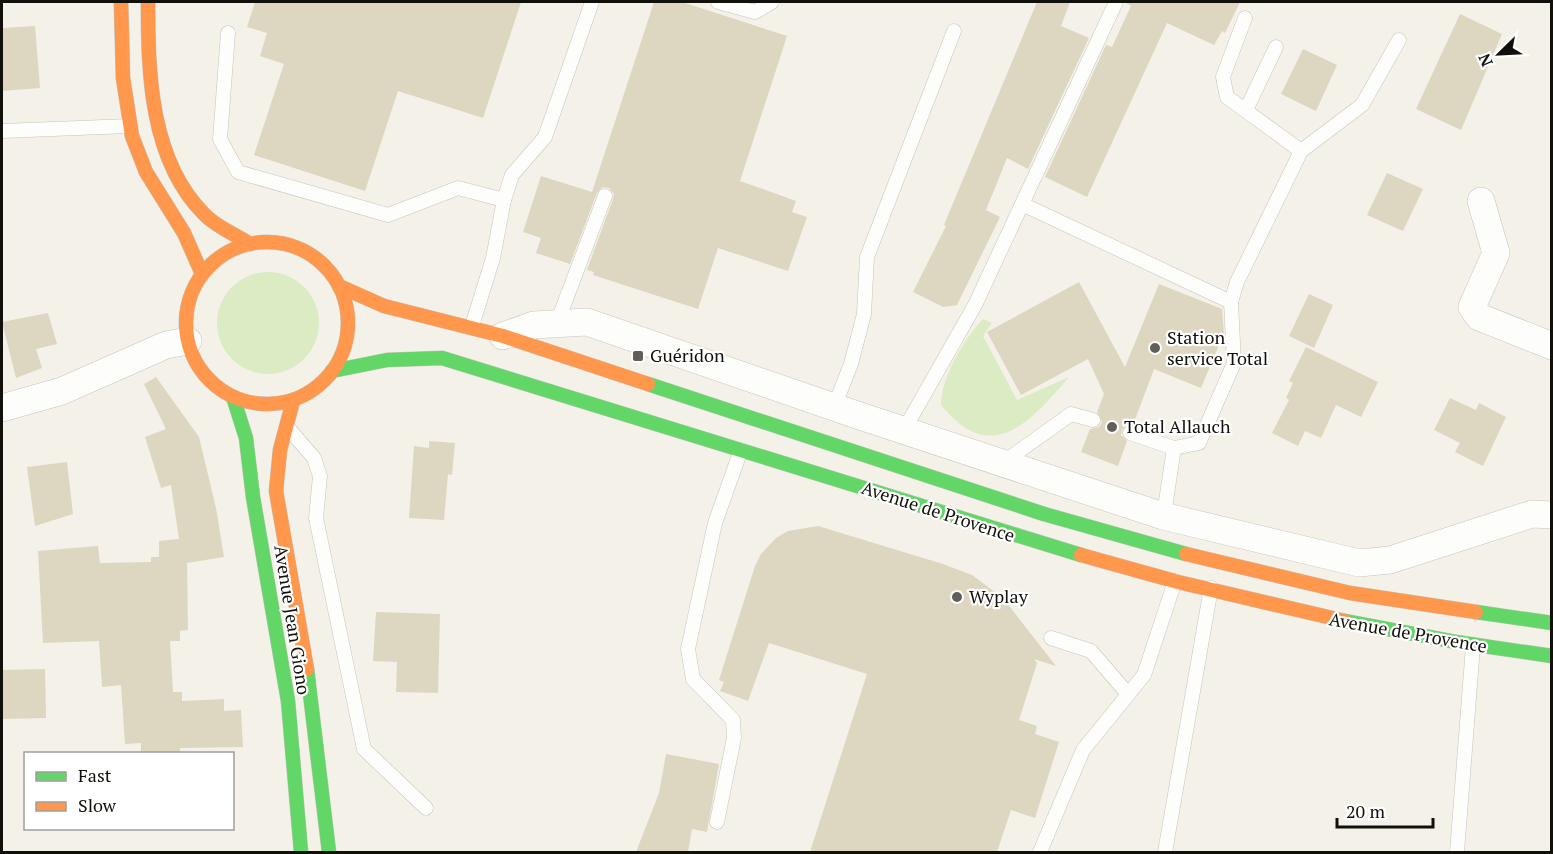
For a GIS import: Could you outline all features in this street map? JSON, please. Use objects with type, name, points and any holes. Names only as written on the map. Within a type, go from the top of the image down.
[{"type":"main road","points":[[121,2],[120,25],[129,126],[137,153],[159,197],[183,230],[202,274]]},
{"type":"main road","points":[[148,2],[154,103],[163,144],[181,188],[204,215],[250,244]]},
{"type":"main road","points":[[276,242],[302,249],[323,264],[339,286],[346,307],[348,329],[343,352],[321,384],[293,401],[273,404],[252,403],[233,397],[212,383],[197,364],[188,341],[186,317],[191,294],[202,274],[216,260],[232,250],[250,244],[276,242]]},
{"type":"main road","name":"Avenue de Provence","points":[[339,286],[384,306],[472,326],[503,336],[746,434],[1034,542],[1176,583],[1287,611],[1473,646],[1551,656]]},
{"type":"main road","name":"Avenue de Provence","points":[[332,371],[374,360],[414,356],[442,358],[746,434],[1216,562],[1350,593],[1551,623]]},
{"type":"main road","name":"Avenue Jean Giono","points":[[233,397],[246,438],[253,497],[288,701],[302,852]]},
{"type":"main road","name":"Avenue Jean Giono","points":[[293,401],[286,427],[276,491],[311,694],[329,852]]},
{"type":"street","points":[[1481,201],[1496,253],[1472,307],[1479,317],[1551,346]]},
{"type":"street","points":[[503,336],[534,325],[587,322],[1163,516],[1359,562],[1390,560],[1532,514],[1551,512]]},
{"type":"street","points":[[2,408],[62,391],[166,345],[188,341]]},
{"type":"lane","points":[[472,326],[493,258],[504,200],[512,175],[546,137],[592,2]]},
{"type":"lane","points":[[718,2],[754,12],[772,2]]},
{"type":"lane","points":[[904,430],[975,305],[1116,2]]},
{"type":"lane","points":[[1245,18],[1223,77],[1227,97],[1301,151]]},
{"type":"lane","points":[[834,407],[851,364],[864,314],[867,257],[954,31]]},
{"type":"lane","points":[[228,33],[220,139],[238,171],[388,215],[458,188],[504,200]]},
{"type":"lane","points":[[1130,433],[1174,448],[1199,443],[1234,363],[1231,302],[1237,282],[1301,151],[1362,105],[1399,40]]},
{"type":"lane","points":[[1246,110],[1276,47]]},
{"type":"lane","points":[[2,131],[129,126]]},
{"type":"lane","points":[[557,323],[604,196]]},
{"type":"lane","points":[[1022,204],[1231,302]]},
{"type":"lane","points":[[1004,462],[1071,414],[1093,420]]},
{"type":"lane","points":[[286,427],[314,458],[320,476],[316,518],[364,749],[426,808]]},
{"type":"lane","points":[[717,822],[734,738],[733,720],[693,679],[688,650],[715,523],[746,434]]},
{"type":"lane","points":[[1040,852],[1083,750],[1127,693],[1144,675],[1176,583],[1159,545],[1174,448]]},
{"type":"lane","points":[[1165,852],[1216,562]]},
{"type":"lane","points":[[1051,638],[1091,651],[1127,693]]},
{"type":"lane","points":[[1457,852],[1473,646]]},
{"type":"green space","points":[[268,272],[287,276],[304,287],[315,304],[319,323],[315,342],[304,359],[287,370],[268,374],[249,370],[232,359],[221,342],[217,323],[221,304],[232,287],[249,276]]},
{"type":"green space","points":[[983,319],[992,323],[983,336],[1017,400],[1069,377],[1025,422],[1010,431],[994,435],[977,433],[960,424],[941,405],[949,370],[968,338]]},
{"type":"building","points":[[255,2],[521,2],[483,118],[398,91],[365,191],[254,155],[284,64],[260,56],[267,33],[247,27]]},
{"type":"building","points":[[654,2],[682,2],[787,36],[740,181],[796,201],[792,212],[807,217],[788,271],[718,248],[698,309],[593,275],[594,272],[587,270],[613,199],[614,194],[609,188],[603,187],[597,193],[570,264],[536,253],[541,238],[523,232],[541,176],[592,192]]},
{"type":"building","points":[[1037,2],[1070,2],[1061,26],[1089,38],[1028,169],[1007,158],[986,210],[1000,217],[957,305],[943,307],[913,292],[946,226],[944,225]]},
{"type":"building","points":[[1125,2],[1240,2],[1225,33],[1222,31],[1214,45],[1167,23],[1087,197],[1045,177],[1106,45],[1112,47],[1131,6]]},
{"type":"building","points":[[1460,14],[1502,34],[1461,130],[1416,109]]},
{"type":"building","points":[[35,26],[40,88],[2,91],[3,28]]},
{"type":"building","points":[[1303,49],[1337,65],[1316,111],[1281,94]]},
{"type":"building","points":[[1387,173],[1423,189],[1403,231],[1367,215]]},
{"type":"building","points":[[1079,282],[1125,367],[1159,284],[1222,309],[1224,333],[1201,388],[1154,369],[1133,425],[1128,424],[1122,430],[1121,435],[1127,441],[1118,466],[1081,452],[1090,429],[1099,427],[1102,422],[1097,412],[1104,394],[1088,359],[1021,395],[987,332]]},
{"type":"building","points":[[1309,294],[1333,305],[1314,348],[1289,336]]},
{"type":"building","points":[[48,313],[57,344],[36,349],[42,368],[16,378],[2,322]]},
{"type":"building","points":[[1306,347],[1378,382],[1361,417],[1336,405],[1321,438],[1305,431],[1298,446],[1272,433],[1289,400],[1286,398],[1293,383],[1289,381]]},
{"type":"building","points":[[156,377],[199,437],[216,508],[224,557],[187,563],[188,630],[180,631],[180,641],[170,641],[173,692],[182,692],[182,701],[224,699],[224,711],[241,710],[243,747],[180,748],[180,752],[141,752],[141,743],[125,744],[121,685],[102,687],[99,641],[43,643],[38,551],[98,546],[100,563],[151,562],[151,557],[159,557],[159,541],[179,539],[171,485],[161,488],[145,437],[166,429],[144,384]]},
{"type":"building","points":[[1450,398],[1476,410],[1479,403],[1506,417],[1483,466],[1455,452],[1460,443],[1434,430]]},
{"type":"building","points":[[429,441],[455,443],[452,475],[448,474],[444,520],[409,518],[414,446],[429,448]]},
{"type":"building","points":[[67,462],[73,514],[35,526],[27,467]]},
{"type":"building","points":[[818,526],[972,575],[1003,598],[1056,666],[1034,659],[1037,663],[1019,720],[1037,726],[1035,734],[1059,742],[1035,818],[1011,810],[997,852],[810,852],[867,674],[769,643],[748,701],[720,691],[724,682],[719,680],[755,566],[761,554],[776,538],[788,531]]},
{"type":"building","points":[[376,612],[440,614],[438,693],[396,692],[397,662],[373,661]]},
{"type":"building","points":[[45,669],[46,718],[2,719],[2,670]]},
{"type":"building","points":[[666,754],[719,764],[707,832],[692,829],[688,852],[636,852],[659,793]]},
{"type":"traffic: fast","points":[[332,371],[387,360],[442,358],[1081,555]]},
{"type":"traffic: fast","points":[[648,384],[1044,514],[1186,554]]},
{"type":"traffic: fast","points":[[233,397],[246,438],[253,497],[288,701],[301,852]]},
{"type":"traffic: fast","points":[[1476,612],[1552,623]]},
{"type":"traffic: fast","points":[[1345,621],[1456,642],[1552,656]]},
{"type":"traffic: fast","points":[[307,669],[329,852]]},
{"type":"traffic: slow","points":[[121,2],[123,78],[132,136],[146,172],[184,233],[202,274]]},
{"type":"traffic: slow","points":[[148,2],[151,86],[163,142],[172,168],[186,192],[209,219],[250,244]]},
{"type":"traffic: slow","points":[[267,242],[298,248],[324,266],[342,292],[348,323],[342,354],[324,380],[298,398],[267,404],[236,398],[210,380],[192,354],[186,323],[192,292],[210,266],[236,248],[267,242]]},
{"type":"traffic: slow","points":[[339,286],[384,306],[503,336],[648,384]]},
{"type":"traffic: slow","points":[[293,401],[280,450],[276,491],[307,669]]},
{"type":"traffic: slow","points":[[1186,554],[1350,593],[1476,612]]},
{"type":"traffic: slow","points":[[1081,555],[1178,582],[1345,621]]},
{"type":"place","name":"Station service Total","points":[[1155,348]]},
{"type":"place","name":"Guéridon","points":[[638,356]]},
{"type":"place","name":"Total Allauch","points":[[1112,427]]},
{"type":"place","name":"Wyplay","points":[[957,597]]}]
